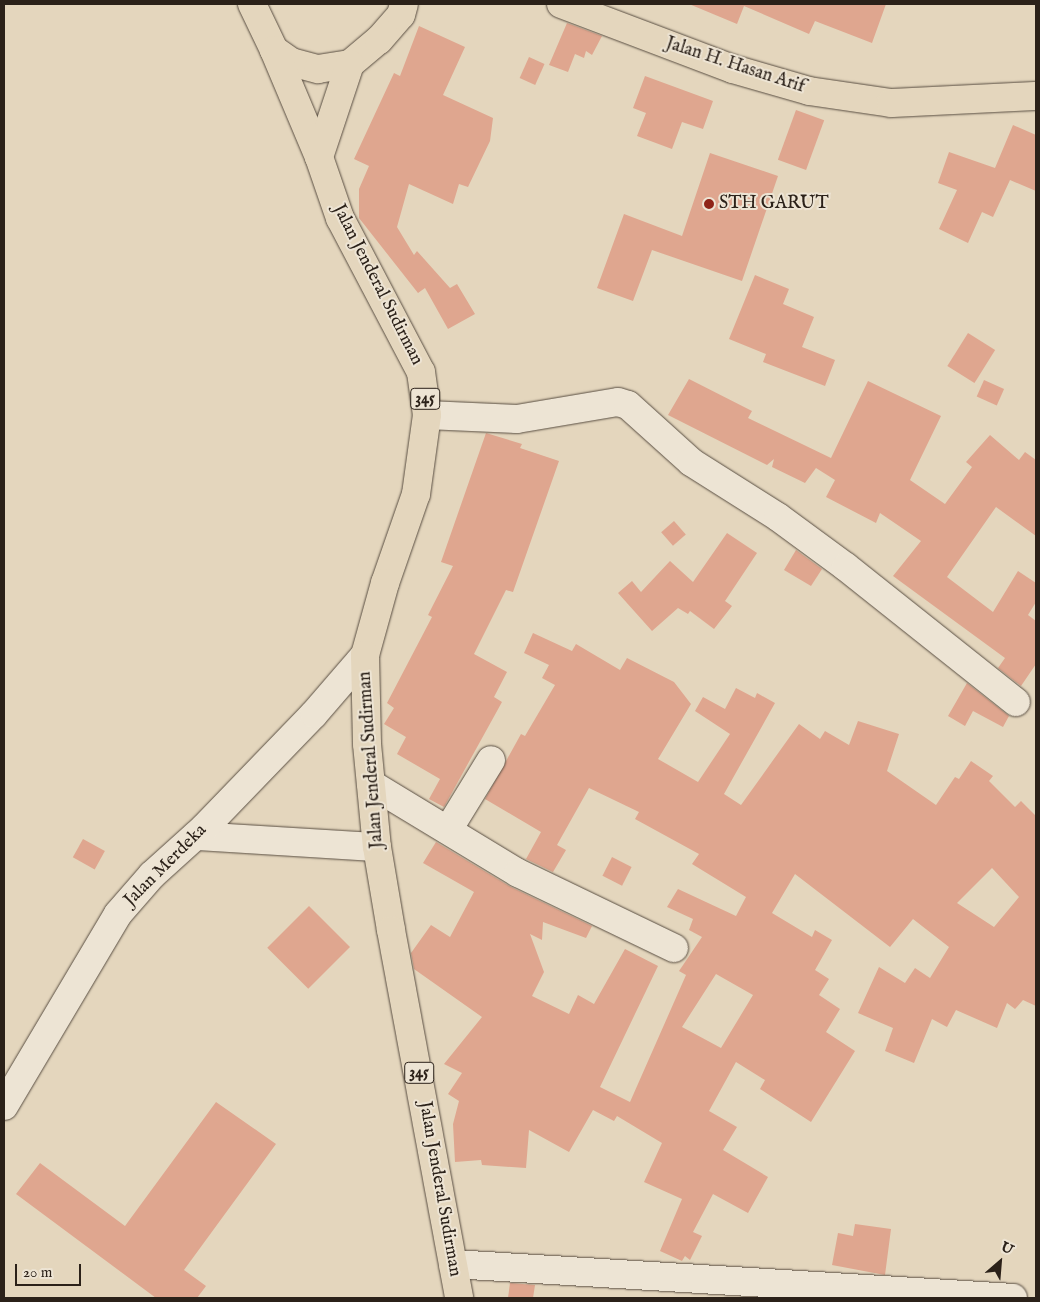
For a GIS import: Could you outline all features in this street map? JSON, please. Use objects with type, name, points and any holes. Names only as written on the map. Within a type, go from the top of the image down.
[{"type":"main road","name":"345","points":[[252,4],[274,50]]},
{"type":"main road","name":"Jalan H. Hasan Arif","points":[[561,4],[733,69],[809,91],[891,102],[1036,96]]},
{"type":"main road","points":[[274,50],[305,67],[332,69],[350,64],[379,40],[409,7]]},
{"type":"main road","name":"Jalan Jenderal Sudirman","points":[[274,50],[320,157],[340,218],[420,372],[427,415],[416,494],[385,583],[365,655],[371,784],[378,847],[437,1190],[454,1264],[458,1298]]},
{"type":"main road","points":[[320,157],[350,64]]},
{"type":"street","points":[[427,415],[517,419],[618,402],[628,405],[691,462],[778,517],[846,566],[1016,702]]},
{"type":"street","name":"Jalan Merdeka","points":[[4,1106],[118,914],[152,875],[196,836],[314,714],[365,655]]},
{"type":"street","points":[[448,830],[491,760]]},
{"type":"street","points":[[371,784],[518,873],[674,948]]},
{"type":"street","points":[[196,836],[378,847]]},
{"type":"street","points":[[454,1264],[1013,1298]]},
{"type":"building","points":[[689,4],[886,4],[872,43],[815,21],[809,34],[744,6],[737,24]]},
{"type":"building","points":[[567,23],[602,36],[592,55],[586,51],[584,58],[575,54],[568,72],[549,65]]},
{"type":"building","points":[[419,26],[465,47],[443,95],[493,118],[490,141],[468,187],[459,184],[453,204],[409,184],[397,227],[414,255],[417,251],[450,288],[457,284],[475,314],[448,329],[425,288],[418,293],[359,218],[359,189],[369,166],[354,159],[394,73],[400,76]]},
{"type":"building","points":[[529,57],[545,64],[535,85],[520,78]]},
{"type":"building","points":[[645,76],[713,101],[703,129],[682,122],[672,149],[637,136],[646,113],[633,108]]},
{"type":"building","points":[[796,110],[824,120],[806,170],[778,160]]},
{"type":"building","points":[[1013,125],[1036,135],[1036,191],[1010,180],[993,217],[982,212],[968,243],[939,229],[957,190],[938,183],[949,152],[995,168]]},
{"type":"building","points":[[710,153],[778,176],[742,281],[652,250],[633,301],[597,288],[624,214],[682,236]]},
{"type":"building","points":[[755,275],[789,289],[783,304],[814,317],[802,347],[835,360],[825,386],[763,362],[766,354],[729,339]]},
{"type":"building","points":[[968,333],[995,350],[974,383],[947,366]]},
{"type":"building","points":[[689,379],[752,411],[748,418],[831,458],[868,381],[941,416],[910,480],[945,504],[972,467],[966,462],[990,435],[1019,460],[1025,452],[1036,460],[1036,536],[996,507],[947,577],[993,612],[1018,571],[1036,583],[1036,602],[1028,615],[1036,621],[1036,664],[1021,686],[998,668],[1005,658],[893,576],[921,541],[880,513],[876,523],[826,497],[835,480],[816,468],[805,483],[772,467],[774,459],[767,465],[668,415]]},
{"type":"building","points":[[984,380],[1004,389],[997,405],[977,396]]},
{"type":"building","points":[[486,433],[522,444],[520,448],[559,461],[513,592],[506,590],[474,654],[507,672],[494,697],[502,702],[444,807],[429,799],[440,779],[397,754],[406,737],[384,724],[394,708],[387,703],[432,617],[428,615],[453,566],[441,562]]},
{"type":"building","points":[[674,521],[686,535],[673,546],[661,532]]},
{"type":"building","points":[[727,533],[757,553],[725,601],[732,606],[714,629],[690,611],[688,614],[678,608],[652,631],[618,593],[632,581],[641,592],[670,561],[693,582]]},
{"type":"building","points":[[796,550],[822,569],[811,586],[784,570]]},
{"type":"building","points":[[533,633],[572,651],[576,644],[620,670],[627,658],[674,682],[691,704],[658,759],[698,782],[730,734],[695,711],[703,697],[725,709],[736,688],[755,698],[757,693],[775,703],[724,794],[741,805],[799,724],[820,739],[825,731],[849,745],[858,721],[899,734],[887,771],[936,805],[955,777],[959,779],[971,761],[993,776],[989,781],[1015,807],[1021,801],[1036,816],[1036,1006],[1023,1000],[1015,1009],[1007,1003],[997,1028],[956,1010],[947,1027],[932,1019],[914,1063],[885,1051],[893,1028],[858,1013],[879,967],[905,983],[915,968],[930,978],[949,947],[913,919],[890,947],[795,874],[772,913],[812,937],[815,930],[832,940],[815,970],[829,979],[819,995],[840,1009],[826,1032],[855,1051],[811,1122],[760,1089],[765,1080],[736,1062],[709,1111],[737,1127],[723,1150],[768,1177],[748,1213],[713,1194],[693,1232],[702,1236],[690,1260],[685,1256],[682,1261],[660,1251],[682,1199],[644,1182],[662,1143],[617,1116],[614,1121],[593,1110],[569,1152],[529,1130],[526,1168],[482,1165],[481,1160],[455,1162],[453,1124],[459,1101],[448,1094],[462,1073],[444,1064],[482,1017],[414,969],[411,953],[431,925],[450,937],[474,892],[423,863],[436,842],[511,887],[592,926],[586,938],[543,922],[542,940],[530,934],[544,972],[532,996],[569,1014],[578,995],[594,1004],[625,949],[658,966],[600,1087],[630,1102],[686,975],[679,971],[702,937],[689,930],[693,919],[667,907],[678,889],[736,916],[746,897],[692,864],[699,854],[635,819],[639,812],[589,788],[557,845],[566,850],[553,872],[526,859],[541,832],[485,799],[521,734],[525,736],[555,685],[542,678],[549,665],[524,653]],"holes":[[[992,868],[1019,897],[994,927],[957,903]],[[716,974],[753,995],[721,1048],[682,1027]]]},
{"type":"building","points":[[967,683],[1009,716],[1003,727],[973,711],[965,726],[948,716]]},
{"type":"building","points":[[83,839],[105,851],[95,869],[73,857]]},
{"type":"building","points":[[612,857],[632,867],[622,886],[602,876]]},
{"type":"building","points":[[309,906],[350,947],[308,989],[267,948]]},
{"type":"building","points":[[216,1102],[276,1144],[184,1270],[206,1286],[197,1298],[156,1298],[16,1194],[40,1163],[125,1226]]},
{"type":"building","points":[[855,1224],[891,1229],[885,1275],[832,1265],[838,1233],[853,1236]]},
{"type":"building","points":[[510,1283],[535,1285],[533,1298],[508,1298]]},
{"type":"place","name":"STH GARUT","points":[[709,204]]}]
